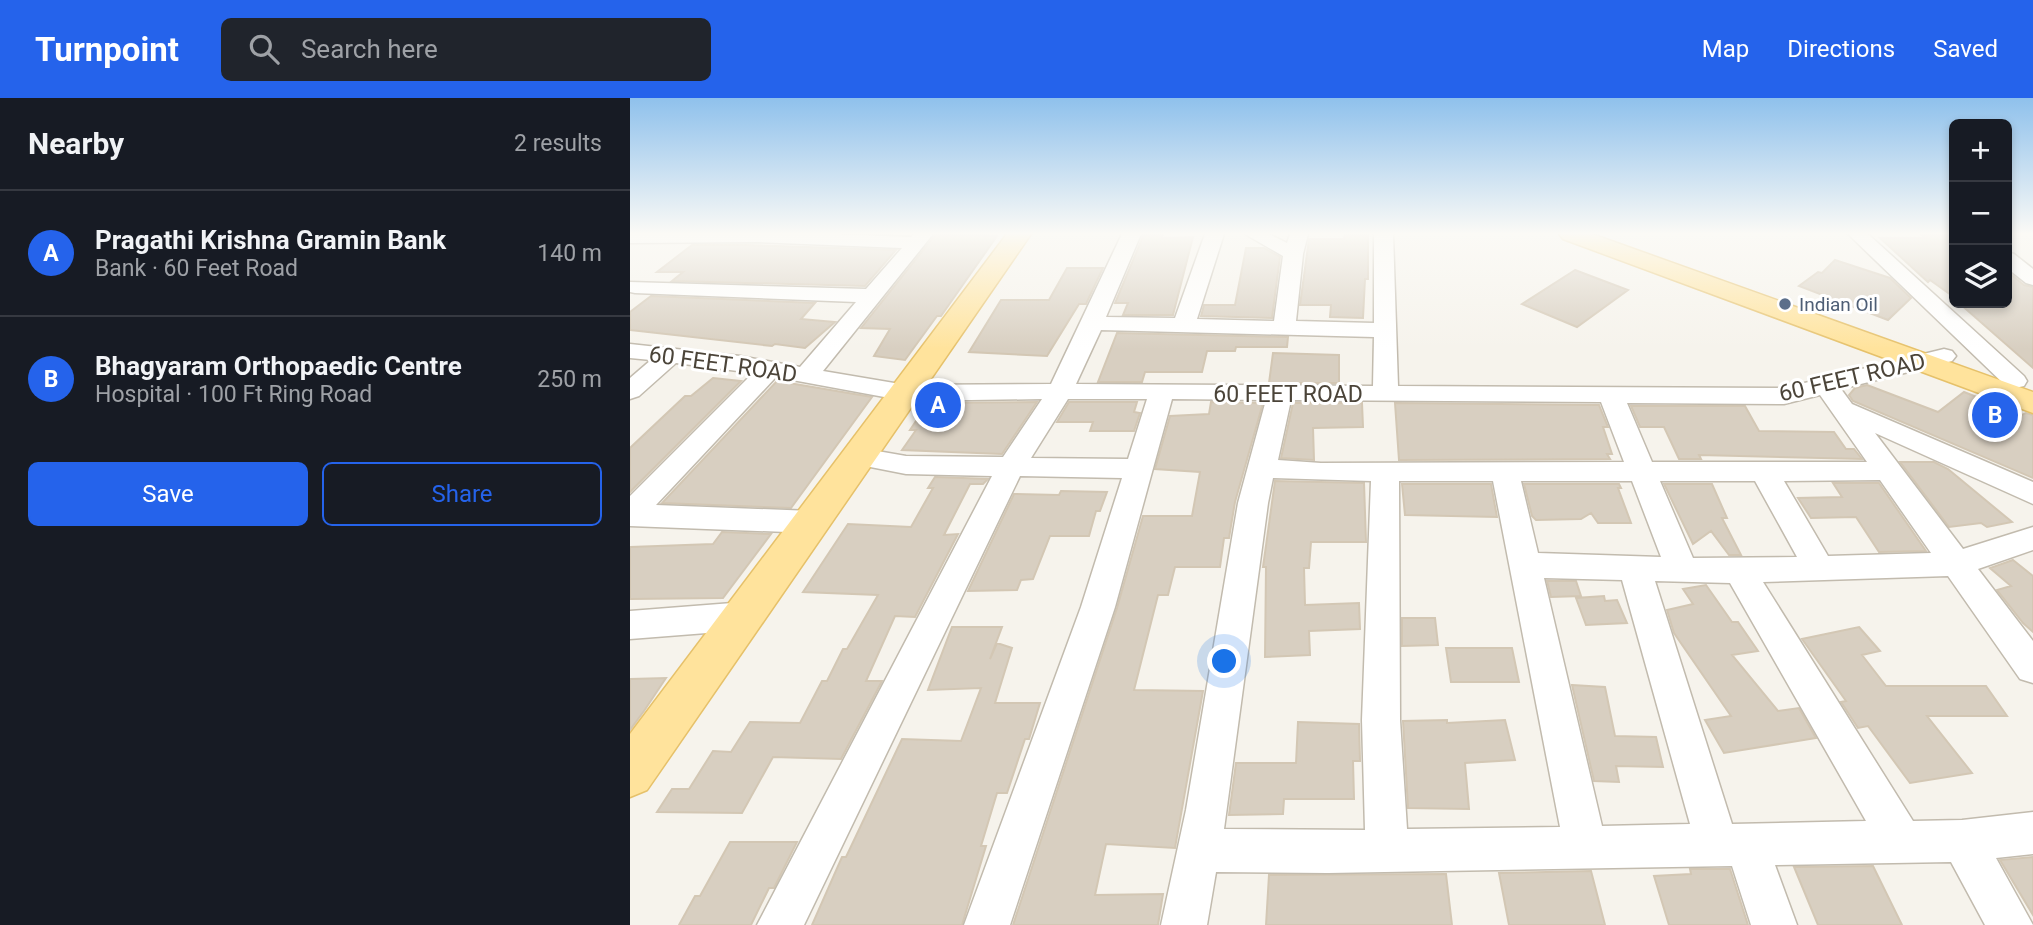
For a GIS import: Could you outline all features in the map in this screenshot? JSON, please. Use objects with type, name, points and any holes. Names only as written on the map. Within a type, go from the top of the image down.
[{"type":"main road","points":[[631,773],[992,273]]},
{"type":"main road","points":[[1683,273],[1934,359],[2024,384]]},
{"type":"main road","points":[[1704,273],[1934,359],[2033,402]]},
{"type":"street","points":[[806,375],[891,273]]},
{"type":"street","points":[[780,925],[1011,466],[1027,446],[1058,391],[1114,273]]},
{"type":"street","points":[[1184,325],[1201,273]]},
{"type":"street","points":[[1284,328],[1292,273]]},
{"type":"street","points":[[1384,273],[1386,394]]},
{"type":"street","points":[[1900,273],[2024,384]]},
{"type":"street","points":[[635,287],[871,296]]},
{"type":"street","points":[[1091,323],[1385,330]]},
{"type":"street","name":"60 FEET ROAD","points":[[630,351],[770,369],[906,393],[1058,391],[1161,394],[1834,397],[1934,359]]},
{"type":"street","points":[[630,391],[670,356]]},
{"type":"street","points":[[630,514],[770,369]]},
{"type":"street","points":[[986,925],[1098,607],[1161,394]]},
{"type":"street","points":[[1184,925],[1199,850],[1253,503],[1280,394]]},
{"type":"street","points":[[1611,395],[1682,569]]},
{"type":"street","points":[[1834,397],[2033,668]]},
{"type":"street","points":[[1834,397],[2033,494]]},
{"type":"street","points":[[860,457],[906,465],[1139,469]]},
{"type":"street","points":[[1261,468],[1385,472],[1890,471]]},
{"type":"street","points":[[1505,471],[1586,848]]},
{"type":"street","points":[[1764,471],[1819,569]]},
{"type":"street","points":[[1385,472],[1381,720],[1387,851]]},
{"type":"street","points":[[630,514],[812,522]]},
{"type":"street","points":[[1526,565],[1739,571],[1956,564],[2033,538]]},
{"type":"street","points":[[1634,568],[1731,844],[1774,925]]},
{"type":"street","points":[[1739,571],[1901,841]]},
{"type":"street","points":[[630,625],[745,615]]},
{"type":"street","points":[[1199,850],[1387,851],[1962,841],[2033,833]]},
{"type":"street","points":[[1962,841],[2010,925]]},
{"type":"building","points":[[682,273],[877,273],[865,286],[672,281]]},
{"type":"building","points":[[905,273],[971,273],[905,360],[874,356],[890,329],[861,328]]},
{"type":"building","points":[[1064,273],[1101,273],[1086,304],[1079,304],[1047,356],[969,352],[1001,300],[1049,300]]},
{"type":"building","points":[[1128,273],[1184,273],[1173,315],[1123,315],[1128,303],[1115,303]]},
{"type":"building","points":[[1241,273],[1278,273],[1272,318],[1201,316],[1204,305],[1235,305]]},
{"type":"building","points":[[1304,273],[1368,273],[1368,279],[1365,279],[1363,318],[1330,317],[1331,305],[1300,305]]},
{"type":"building","points":[[1571,273],[1582,273],[1628,290],[1577,327],[1522,304]]},
{"type":"building","points":[[1817,273],[1873,273],[1890,278],[1911,298],[1888,320],[1799,286]]},
{"type":"building","points":[[1918,273],[1949,273],[1949,293],[1930,280],[1928,282]]},
{"type":"building","points":[[2012,275],[2024,285],[2033,287],[2033,368],[1965,308],[2012,308]]},
{"type":"building","points":[[651,296],[815,303],[801,319],[835,322],[805,348],[630,330],[630,312]]},
{"type":"building","points":[[1117,333],[1288,337],[1287,347],[1236,347],[1235,351],[1207,351],[1202,372],[1145,372],[1142,382],[1098,382]]},
{"type":"building","points":[[1273,353],[1339,355],[1339,383],[1269,383]]},
{"type":"building","points":[[713,378],[741,381],[630,492],[630,448],[685,396],[691,396]]},
{"type":"building","points":[[777,381],[872,397],[791,508],[662,503]]},
{"type":"building","points":[[1867,385],[1938,412],[1964,392],[2022,415],[2033,415],[2033,478],[1853,401],[1849,395],[1855,388]]},
{"type":"building","points":[[1037,402],[1002,454],[902,450],[916,430],[910,430],[928,403]]},
{"type":"building","points":[[1069,402],[1137,402],[1134,412],[1140,413],[1134,431],[1090,431],[1093,422],[1057,422]]},
{"type":"building","points":[[1211,402],[1263,403],[1235,502],[1229,538],[1224,538],[1220,567],[1175,567],[1168,595],[1158,595],[1134,690],[1203,691],[1175,848],[1106,844],[1095,895],[1163,894],[1158,925],[1013,925],[1117,608],[1143,516],[1192,516],[1200,472],[1155,469],[1170,416],[1209,414]]},
{"type":"building","points":[[1293,403],[1362,403],[1363,427],[1313,428],[1314,460],[1281,458]]},
{"type":"building","points":[[1395,403],[1599,405],[1608,427],[1603,427],[1612,454],[1607,454],[1610,459],[1399,460]]},
{"type":"building","points":[[1631,406],[1745,406],[1759,431],[1834,432],[1846,449],[1854,449],[1862,459],[1699,455],[1701,459],[1679,459],[1664,427],[1640,427]]},
{"type":"building","points":[[1900,462],[1934,462],[1948,469],[2012,522],[1987,527],[1981,523],[1949,527]]},
{"type":"building","points":[[935,477],[988,479],[983,484],[970,484],[944,535],[958,534],[915,617],[895,616],[866,681],[882,681],[841,759],[773,757],[742,813],[657,812],[672,789],[689,789],[713,751],[731,752],[750,722],[800,723],[822,681],[827,681],[843,649],[847,649],[878,595],[803,592],[848,524],[911,527],[933,488],[928,488]]},
{"type":"building","points":[[1275,481],[1364,483],[1366,542],[1311,542],[1309,568],[1304,568],[1305,605],[1359,603],[1360,629],[1309,631],[1310,655],[1265,657],[1266,567],[1263,567]]},
{"type":"building","points":[[1833,483],[1879,483],[1926,551],[1879,552],[1856,517],[1811,518],[1798,498],[1842,497]]},
{"type":"building","points":[[1402,484],[1491,484],[1497,517],[1405,515]]},
{"type":"building","points":[[1524,484],[1619,484],[1621,488],[1618,488],[1631,523],[1598,523],[1591,513],[1581,519],[1536,520],[1532,516]]},
{"type":"building","points":[[1664,484],[1712,484],[1727,518],[1722,518],[1741,555],[1729,555],[1711,531],[1693,544]]},
{"type":"building","points":[[1061,491],[1107,492],[1100,511],[1096,511],[1089,536],[1050,536],[1033,579],[1021,580],[1017,590],[968,591],[1014,494],[1059,495]]},
{"type":"building","points":[[722,532],[771,534],[723,598],[630,599],[630,547],[713,544]]},
{"type":"building","points":[[2013,560],[2033,576],[2033,632],[1997,590],[2011,586],[1990,568]]},
{"type":"building","points":[[1547,581],[1576,581],[1581,596],[1551,597]]},
{"type":"building","points":[[1706,585],[1732,622],[1738,622],[1758,651],[1732,655],[1778,711],[1799,708],[1816,738],[1724,753],[1705,720],[1731,716],[1674,633],[1667,610],[1693,604],[1683,589]]},
{"type":"building","points":[[1604,596],[1605,601],[1617,600],[1627,623],[1586,625],[1576,598]]},
{"type":"building","points":[[1402,618],[1435,618],[1438,645],[1402,646]]},
{"type":"building","points":[[952,627],[1002,627],[990,659],[997,643],[1012,648],[995,703],[1040,703],[1007,793],[997,793],[981,846],[986,846],[962,925],[812,925],[842,857],[846,857],[902,739],[961,741],[981,688],[928,690]]},
{"type":"building","points":[[1859,627],[1880,651],[1862,655],[1886,686],[1986,686],[2007,716],[1927,716],[1972,773],[1910,783],[1868,726],[1858,728],[1841,702],[1846,701],[1802,639]]},
{"type":"building","points":[[1446,648],[1512,648],[1519,682],[1451,682]]},
{"type":"building","points":[[666,678],[644,711],[630,730],[630,679]]},
{"type":"building","points":[[1572,685],[1605,687],[1615,736],[1656,737],[1663,767],[1616,766],[1619,782],[1594,781]]},
{"type":"building","points":[[1447,720],[1447,723],[1505,720],[1515,760],[1465,763],[1469,809],[1408,808],[1403,721]]},
{"type":"building","points":[[1298,722],[1359,724],[1360,761],[1353,761],[1354,799],[1284,799],[1283,814],[1229,815],[1236,763],[1296,763]]},
{"type":"building","points":[[730,842],[797,842],[774,888],[769,888],[751,925],[679,925],[695,896],[700,896]]},
{"type":"building","points":[[2033,857],[2033,915],[2000,860]]},
{"type":"building","points":[[1873,866],[1902,925],[1818,925],[1794,867]]},
{"type":"building","points":[[1690,869],[1730,869],[1748,925],[1669,925],[1654,876],[1691,874]]},
{"type":"building","points":[[1591,871],[1605,925],[1509,925],[1499,873]]},
{"type":"building","points":[[1446,874],[1452,925],[1266,925],[1269,875]]},
{"type":"place","name":"Indian Oil","points":[[1785,304]]},
{"type":"place","name":"Pragathi Krishna Gramin Bank","points":[[938,405]]},
{"type":"place","name":"Bhagyaram Orthopaedic Centre","points":[[1995,415]]}]
